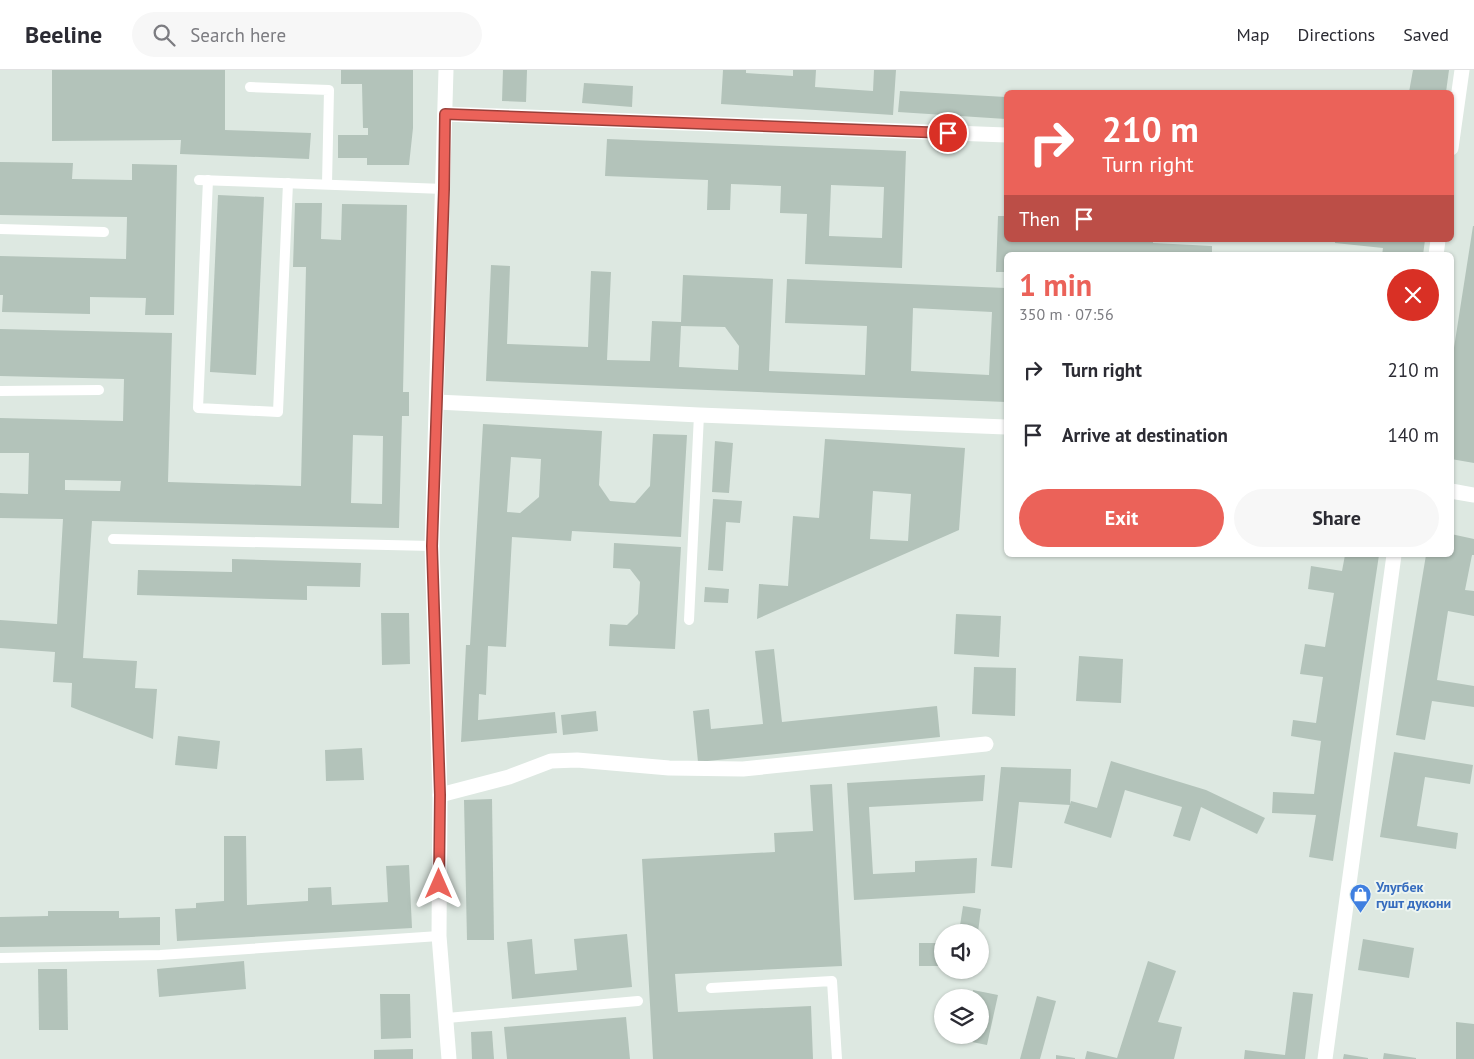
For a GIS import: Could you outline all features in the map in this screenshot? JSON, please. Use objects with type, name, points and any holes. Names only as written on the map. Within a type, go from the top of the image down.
[{"type":"street","points":[[446,70],[432,546],[440,795],[439,936],[449,1059]]},
{"type":"street","points":[[1454,127],[1462,70]]},
{"type":"street","points":[[445,114],[1004,135]]},
{"type":"street","points":[[437,402],[1004,427]]},
{"type":"street","points":[[1454,491],[1474,495]]},
{"type":"street","points":[[1325,1059],[1394,557]]},
{"type":"street","points":[[440,795],[509,777],[551,761],[576,760],[669,768],[743,770],[986,744]]},
{"type":"lane","points":[[250,88],[329,90],[327,184]]},
{"type":"lane","points":[[288,183],[278,412],[198,408],[204,180],[327,184],[444,189]]},
{"type":"lane","points":[[0,229],[104,232]]},
{"type":"lane","points":[[0,391],[99,390]]},
{"type":"lane","points":[[689,620],[699,415]]},
{"type":"lane","points":[[113,539],[432,546]]},
{"type":"lane","points":[[0,958],[160,955],[439,936]]},
{"type":"lane","points":[[711,988],[832,981],[837,1059]]},
{"type":"lane","points":[[446,1018],[638,1001]]},
{"type":"building","points":[[52,70],[225,70],[225,130],[311,133],[309,159],[180,154],[181,140],[52,141]]},
{"type":"building","points":[[341,70],[413,70],[413,128],[409,165],[367,165],[367,158],[338,158],[338,135],[368,135],[368,128],[363,128],[362,84],[341,84]]},
{"type":"building","points":[[503,70],[527,70],[526,102],[502,101]]},
{"type":"building","points":[[723,70],[746,70],[746,73],[793,76],[793,70],[816,70],[815,87],[873,91],[874,70],[896,70],[893,115],[721,104]]},
{"type":"building","points":[[1413,70],[1449,70],[1446,90],[1409,90]]},
{"type":"building","points":[[584,83],[633,86],[632,107],[582,103]]},
{"type":"building","points":[[900,91],[1004,97],[1004,119],[898,112]]},
{"type":"building","points":[[607,139],[906,151],[902,268],[805,264],[807,214],[780,213],[781,186],[731,184],[730,210],[707,210],[708,180],[605,176]],"holes":[[[831,185],[884,187],[882,238],[829,236]]]},
{"type":"building","points":[[0,162],[73,163],[72,179],[132,180],[132,164],[177,165],[174,315],[145,315],[146,298],[90,297],[90,314],[2,312],[3,295],[0,295],[0,256],[126,259],[127,217],[0,215]]},
{"type":"building","points":[[218,195],[264,197],[256,375],[210,372]]},
{"type":"building","points":[[295,203],[322,203],[321,239],[341,240],[342,204],[407,205],[403,392],[409,392],[409,416],[402,416],[399,528],[92,521],[83,658],[137,661],[135,688],[157,689],[153,739],[71,707],[72,683],[53,682],[55,652],[0,648],[0,620],[57,624],[63,519],[0,518],[0,493],[28,494],[29,453],[0,453],[0,418],[123,421],[124,379],[0,376],[0,329],[172,333],[168,482],[301,486],[306,267],[293,267]],"holes":[[[353,435],[383,436],[382,504],[351,503]],[[65,480],[121,481],[120,491],[65,490]]]},
{"type":"building","points":[[998,216],[1004,216],[1004,242],[1153,242],[1212,246],[1212,252],[1004,252],[1004,272],[996,272]]},
{"type":"building","points":[[1474,226],[1474,463],[1454,460],[1454,348]]},
{"type":"building","points":[[1425,242],[1423,252],[1382,252],[1383,248],[1335,243]]},
{"type":"building","points":[[491,265],[510,266],[507,344],[588,347],[591,271],[611,272],[607,360],[650,361],[652,321],[681,322],[683,275],[773,279],[769,371],[865,375],[867,326],[785,323],[787,279],[1004,288],[1004,402],[486,381]],"holes":[[[913,308],[992,312],[989,375],[911,371]],[[681,326],[725,327],[739,346],[738,370],[679,367]]]},
{"type":"building","points":[[483,424],[602,431],[599,485],[610,501],[635,503],[650,486],[653,434],[687,435],[681,537],[572,531],[571,541],[512,537],[506,647],[488,646],[486,695],[479,694],[478,720],[555,712],[557,733],[461,742],[466,645],[470,645]],"holes":[[[511,457],[541,459],[539,497],[520,513],[507,512]]]},
{"type":"building","points":[[825,439],[965,448],[959,530],[757,619],[759,584],[788,586],[793,516],[819,518]],"holes":[[[873,491],[911,494],[908,541],[870,539]]]},
{"type":"building","points":[[715,441],[733,443],[729,493],[712,492]]},
{"type":"building","points":[[713,499],[742,501],[740,523],[726,522],[723,571],[708,570]]},
{"type":"building","points":[[1454,535],[1474,539],[1474,555],[1472,555],[1465,590],[1474,591],[1474,616],[1448,611],[1437,680],[1474,686],[1474,707],[1432,701],[1425,740],[1396,735],[1426,557],[1454,557]]},
{"type":"building","points":[[614,543],[681,547],[675,649],[609,646],[610,624],[627,625],[638,614],[640,582],[630,569],[613,568]]},
{"type":"building","points":[[1345,557],[1379,557],[1333,861],[1309,857],[1316,815],[1272,813],[1273,792],[1314,794],[1321,741],[1291,736],[1293,720],[1316,723],[1323,677],[1300,674],[1305,644],[1325,647],[1334,593],[1308,589],[1311,566],[1342,571]]},
{"type":"building","points":[[232,559],[361,563],[360,587],[307,586],[307,600],[137,595],[138,570],[232,572]]},
{"type":"building","points":[[705,587],[729,589],[728,603],[704,602]]},
{"type":"building","points":[[381,613],[409,613],[410,664],[382,665]]},
{"type":"building","points":[[956,614],[1001,616],[999,657],[954,654]]},
{"type":"building","points":[[774,649],[782,722],[937,706],[940,737],[698,762],[693,711],[709,709],[711,729],[763,724],[755,651]]},
{"type":"building","points":[[1079,656],[1123,659],[1121,703],[1076,701]]},
{"type":"building","points":[[974,667],[1016,668],[1015,716],[972,714]]},
{"type":"building","points":[[596,711],[598,731],[563,735],[561,715]]},
{"type":"building","points":[[178,736],[220,741],[217,769],[175,765]]},
{"type":"building","points":[[362,748],[364,780],[326,781],[325,750]]},
{"type":"building","points":[[1394,752],[1473,765],[1470,784],[1425,777],[1417,826],[1458,833],[1456,849],[1380,837]]},
{"type":"building","points":[[1111,761],[1206,790],[1265,818],[1257,834],[1201,807],[1190,841],[1173,836],[1182,807],[1125,790],[1111,838],[1064,823],[1071,801],[1097,808]]},
{"type":"building","points":[[1001,767],[1071,769],[1070,805],[1019,802],[1012,868],[991,866]]},
{"type":"building","points":[[985,775],[983,801],[869,807],[873,874],[915,872],[915,861],[977,858],[975,893],[854,900],[847,783]]},
{"type":"building","points":[[832,784],[842,966],[675,974],[678,1012],[811,1006],[813,1059],[653,1059],[642,859],[775,852],[774,833],[813,831],[810,785]]},
{"type":"building","points":[[492,799],[494,940],[467,940],[464,800]]},
{"type":"building","points":[[224,836],[246,836],[247,905],[308,901],[308,888],[331,887],[332,905],[388,902],[386,866],[409,865],[412,928],[177,941],[175,909],[196,908],[196,903],[224,901]]},
{"type":"building","points":[[963,906],[981,909],[979,924],[960,924]]},
{"type":"building","points":[[48,911],[119,911],[119,918],[160,917],[160,945],[0,947],[0,917],[48,916]]},
{"type":"building","points":[[627,934],[632,987],[512,999],[507,942],[532,939],[535,974],[577,970],[574,939]]},
{"type":"building","points":[[1363,939],[1414,948],[1409,978],[1358,970]]},
{"type":"building","points":[[919,943],[934,943],[934,966],[919,966]]},
{"type":"building","points":[[244,961],[246,989],[159,997],[157,969]]},
{"type":"building","points":[[1148,961],[1176,971],[1158,1022],[1182,1027],[1174,1059],[1085,1059],[1087,1051],[1117,1058]]},
{"type":"building","points":[[38,969],[67,969],[68,1030],[39,1030]]},
{"type":"building","points":[[1293,992],[1313,994],[1305,1059],[1244,1059],[1245,1050],[1285,1055]]},
{"type":"building","points":[[989,993],[998,995],[989,1036]]},
{"type":"building","points":[[380,994],[410,994],[411,1038],[381,1039]]},
{"type":"building","points":[[1037,996],[1056,1001],[1040,1059],[1020,1059]]},
{"type":"building","points":[[626,1017],[630,1059],[507,1059],[504,1027]]},
{"type":"building","points":[[1456,1022],[1474,1024],[1474,1059],[1456,1059]]},
{"type":"building","points":[[492,1031],[494,1059],[472,1059],[471,1032]]},
{"type":"building","points":[[413,1049],[413,1059],[374,1059],[374,1050]]},
{"type":"building","points":[[1384,1053],[1416,1058],[1416,1059],[1383,1059]]},
{"type":"building","points":[[1344,1054],[1368,1058],[1368,1059],[1343,1059]]},
{"type":"building","points":[[1056,1055],[1075,1058],[1075,1059],[1056,1059]]},
{"type":"place","name":"Улугбек гушт дукони","points":[[1360,914]]},
{"type":"route","points":[[439,884],[440,795],[432,546],[445,114],[948,133]]}]
